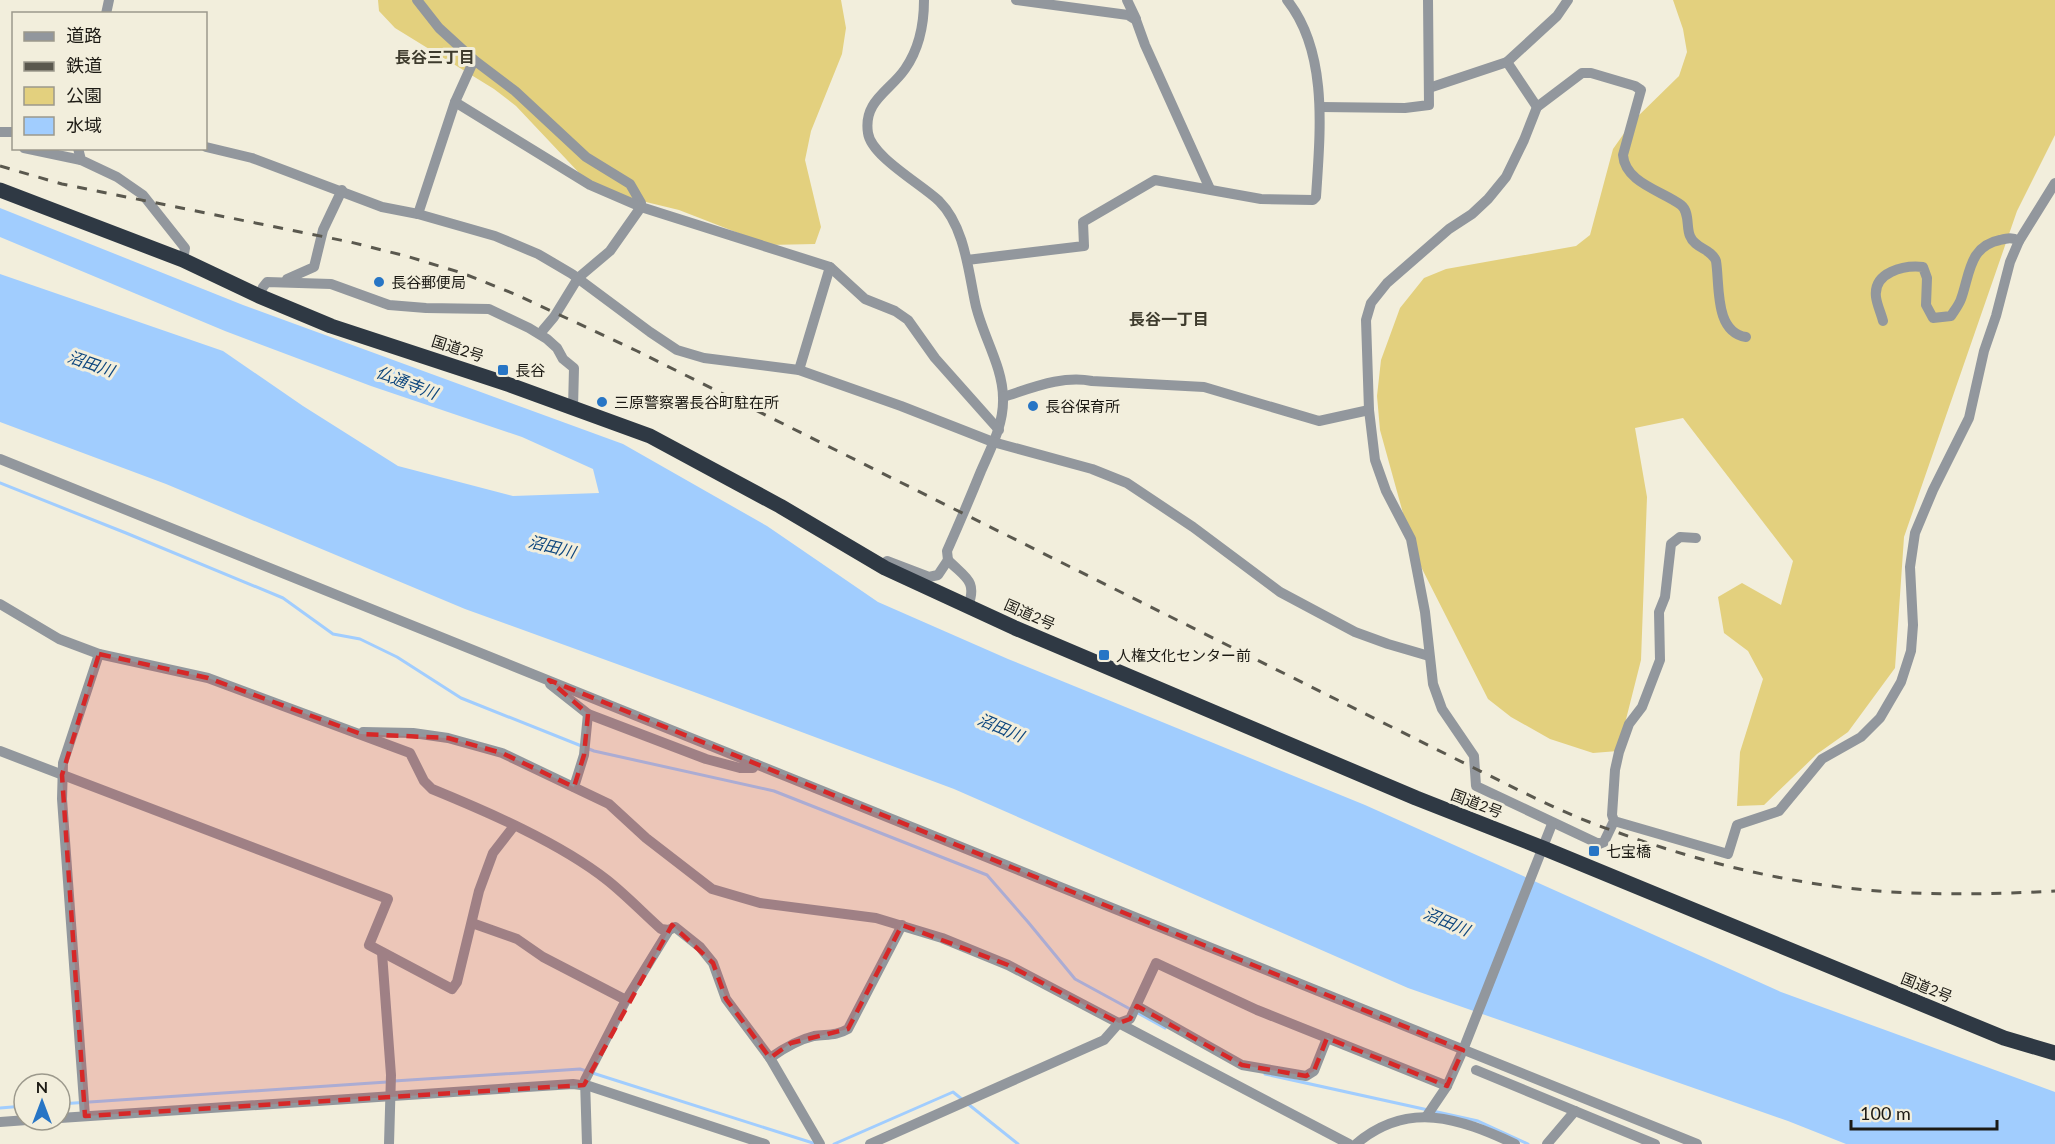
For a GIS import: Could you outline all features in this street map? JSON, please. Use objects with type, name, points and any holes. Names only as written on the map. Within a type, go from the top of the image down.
[{"type":"highway","name":"国道2号","points":[[0,190],[183,260],[259,296],[331,326],[477,374],[650,436],[780,506],[885,568],[1015,628],[1416,798],[1541,855],[2004,1038],[2055,1053]]},
{"type":"street","points":[[417,0],[439,28],[474,60],[515,91],[586,157],[630,184],[641,203],[641,207],[610,251],[578,278],[554,317],[543,330]]},
{"type":"street","points":[[856,550],[860,545],[893,564],[929,577],[938,575],[948,560],[947,551],[999,430],[1004,397],[999,374],[977,315],[967,260],[953,219],[939,201],[877,151],[868,136],[868,114],[875,100],[904,70],[915,51],[922,29],[924,0]]},
{"type":"street","points":[[1016,0],[1128,15],[1136,20]]},
{"type":"street","points":[[1127,0],[1210,189]]},
{"type":"street","points":[[967,260],[1084,246],[1083,222],[1155,180],[1261,199],[1312,200],[1316,197],[1321,107],[1311,50],[1305,31],[1297,13],[1287,0]]},
{"type":"street","points":[[1321,107],[1406,108],[1429,105],[1428,0]]},
{"type":"street","points":[[1429,88],[1507,62],[1557,16],[1568,0]]},
{"type":"street","points":[[418,214],[455,102],[474,60]]},
{"type":"street","points":[[1507,62],[1537,107]]},
{"type":"street","points":[[1696,538],[1680,537],[1671,544],[1665,597],[1659,612],[1660,660],[1642,707],[1629,724],[1619,752],[1615,770],[1612,815],[1614,821],[1604,842],[1599,844],[1552,824],[1476,786],[1473,756],[1442,709],[1433,684],[1425,612],[1411,539],[1386,491],[1375,460],[1369,410],[1366,320],[1371,303],[1387,283],[1449,229],[1472,214],[1506,177],[1537,107],[1574,77],[1582,73],[1592,73],[1635,86],[1641,90],[1623,162],[1638,180],[1650,189],[1682,206],[1690,237],[1714,255],[1724,323],[1731,330],[1746,337]]},
{"type":"street","points":[[455,102],[590,185],[641,207],[830,267],[865,298],[895,311],[908,320],[935,358],[999,430]]},
{"type":"street","points":[[207,147],[252,158],[382,207],[418,214],[495,236],[538,254],[578,278],[650,333],[677,350],[704,358],[799,370],[993,442],[1092,469],[1127,483],[1193,526],[1280,592],[1355,632],[1429,656]]},
{"type":"street","points":[[42,150],[79,154],[143,195],[185,248],[183,260]]},
{"type":"street","points":[[1614,821],[1728,854],[1737,825],[1779,811],[1822,759],[1862,737],[1880,718],[1901,682],[1911,651],[1913,625],[1910,567],[1915,533],[1933,490],[1969,418],[1984,351],[2010,262],[2019,241],[2055,183]]},
{"type":"street","points":[[279,282],[314,267],[323,230],[342,190]]},
{"type":"street","points":[[1883,321],[1876,295],[1877,284],[1888,273],[1910,265],[1923,267],[1927,278],[1926,305],[1933,318],[1951,316],[1960,301],[1968,270],[1979,250],[1992,241],[2012,237],[2019,241]]},
{"type":"street","points":[[799,370],[830,267]]},
{"type":"street","points":[[259,296],[267,282],[331,284],[388,305],[489,309],[547,339],[557,348]]},
{"type":"street","points":[[516,322],[526,321],[543,330],[554,339],[563,359],[574,368],[573,408]]},
{"type":"street","points":[[1004,397],[1056,381],[1080,379],[1204,387],[1319,421],[1369,410]]},
{"type":"street","points":[[0,459],[1464,1047],[1697,1144]]},
{"type":"street","points":[[948,560],[971,581],[973,594],[968,606]]},
{"type":"street","points":[[0,604],[58,639],[99,654],[208,678],[410,753],[424,782],[432,789],[514,826],[564,852],[606,879],[661,929],[669,930]]},
{"type":"street","points":[[85,1116],[62,775],[63,763],[99,654]]},
{"type":"street","points":[[549,680],[550,685],[588,714],[706,759],[740,768],[753,768],[756,764]]},
{"type":"street","points":[[574,787],[584,755],[588,714]]},
{"type":"street","points":[[361,734],[363,732],[413,733],[448,738],[502,753],[609,804],[646,838],[712,889],[760,903],[876,918],[942,938],[1008,965],[1349,1144]]},
{"type":"street","points":[[0,751],[388,899],[369,945],[452,989],[458,982],[479,891],[493,853],[514,826]]},
{"type":"street","points":[[1426,1117],[1447,1086],[1464,1047],[1552,824]]},
{"type":"street","points":[[472,923],[517,939],[543,957],[627,1000]]},
{"type":"street","points":[[770,1058],[791,1044],[813,1036],[838,1034],[848,1029],[902,925]]},
{"type":"street","points":[[586,1144],[584,1083],[627,1000],[669,930],[675,927],[700,946],[713,963],[726,999],[770,1058],[820,1144]]},
{"type":"street","points":[[382,953],[392,1096],[389,1144]]},
{"type":"street","points":[[870,1144],[1104,1040],[1119,1023],[1130,1019],[1156,963],[1257,1010],[1447,1086]]},
{"type":"street","points":[[1137,1006],[1242,1065],[1306,1076],[1314,1071],[1327,1038]]},
{"type":"street","points":[[1476,1070],[1655,1144]]},
{"type":"street","points":[[72,1117],[584,1083],[765,1144]]},
{"type":"street","points":[[1547,1144],[1575,1111]]},
{"type":"street","points":[[1356,1144],[1366,1135],[1398,1119],[1426,1117],[1456,1120],[1483,1129],[1515,1144]]},
{"type":"highlighted area","points":[[99,654],[208,678],[361,734],[448,738],[502,753],[574,787],[584,755],[588,714],[549,680],[1463,1050],[1447,1086],[1327,1038],[1314,1071],[1306,1076],[1242,1065],[1137,1006],[1130,1019],[1119,1023],[1008,965],[902,925],[848,1029],[791,1043],[770,1058],[726,999],[713,963],[672,925],[584,1085],[85,1116],[62,775]]},
{"type":"green space","points":[[378,0],[841,0],[846,28],[842,54],[811,131],[805,160],[821,227],[815,244],[769,245],[679,210],[613,194],[583,177],[516,106],[494,89],[395,28],[379,11]]},
{"type":"green space","points":[[1673,0],[2055,0],[2055,135],[2017,211],[1904,537],[1895,668],[1848,732],[1817,754],[1764,805],[1737,806],[1740,752],[1763,679],[1748,651],[1724,633],[1718,597],[1742,583],[1781,605],[1793,561],[1683,418],[1635,428],[1647,497],[1641,660],[1618,751],[1593,753],[1550,739],[1511,717],[1488,699],[1414,553],[1380,430],[1377,396],[1381,360],[1400,308],[1424,278],[1446,269],[1576,246],[1590,235],[1613,149],[1632,122],[1679,76],[1687,52],[1683,29]]},
{"type":"water","points":[[0,208],[243,305],[623,444],[767,526],[878,602],[1008,659],[1365,805],[1781,992],[2055,1092],[2055,1144],[1846,1144],[1788,1121],[1408,988],[954,789],[465,609],[166,484],[0,422],[0,274],[223,351],[303,406],[398,466],[513,496],[599,493],[593,469],[522,437],[371,386],[225,331],[0,237]]},
{"type":"waterway","points":[[0,483],[283,598],[333,634],[360,639],[397,657],[461,698],[594,751],[774,791],[987,875],[1075,979],[1130,1009]]},
{"type":"waterway","points":[[1136,1012],[1165,1028]]},
{"type":"waterway","points":[[394,1081],[580,1069],[816,1144]]},
{"type":"waterway","points":[[1265,1074],[1478,1121],[1528,1144]]},
{"type":"waterway","points":[[72,1103],[387,1082]]},
{"type":"waterway","points":[[834,1144],[953,1092],[963,1100]]},
{"type":"waterway","points":[[968,1104],[1018,1144]]},
{"type":"waterway","points":[[0,1108],[12,1107]]},
{"type":"railway","points":[[0,166],[62,184],[350,242],[462,273],[517,295],[637,351],[1525,793],[1576,817],[1645,842],[1749,871],[1855,889],[1932,894],[2055,891]]},
{"type":"place","name":"長谷郵便局","points":[[379,282]]},
{"type":"place","name":"長谷","points":[[503,370]]},
{"type":"place","name":"三原警察署長谷町駐在所","points":[[602,402]]},
{"type":"place","name":"長谷保育所","points":[[1033,406]]},
{"type":"place","name":"人権文化センター前","points":[[1104,655]]},
{"type":"place","name":"七宝橋","points":[[1594,851]]},
{"type":"district","name":"長谷三丁目","points":[[435,56]]},
{"type":"district","name":"長谷一丁目","points":[[1169,318]]},
{"type":"water label","name":"沼田川","points":[[91,363]]},
{"type":"water label","name":"仏通寺川","points":[[407,382]]},
{"type":"water label","name":"沼田川","points":[[552,546]]},
{"type":"water label","name":"沼田川","points":[[1001,727]]},
{"type":"water label","name":"沼田川","points":[[1447,921]]}]
